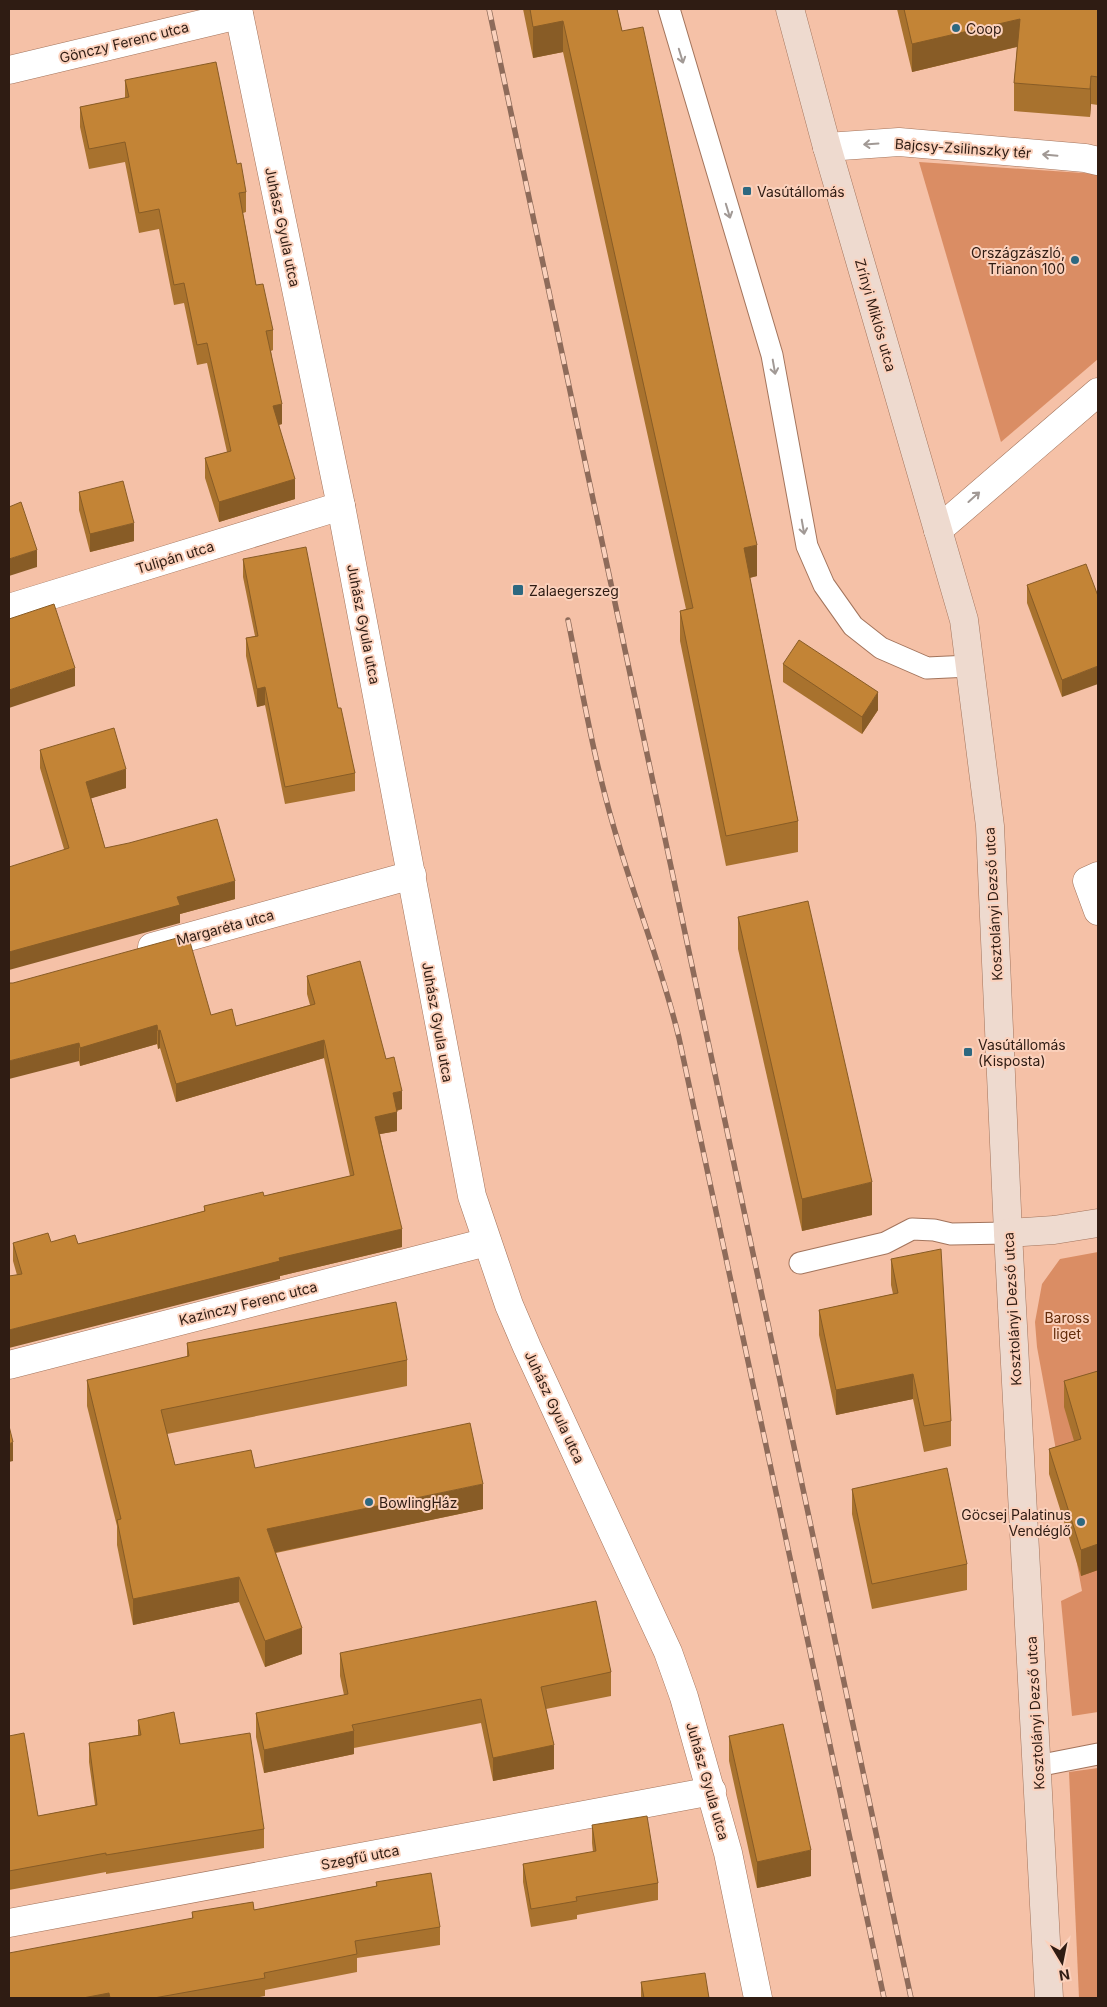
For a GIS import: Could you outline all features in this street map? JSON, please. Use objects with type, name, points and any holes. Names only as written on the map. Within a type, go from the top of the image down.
[{"type":"main road","name":"Zrínyi Miklós utca","points":[[790,9],[827,147],[964,620]]},
{"type":"main road","name":"Kosztolányi Dezső utca","points":[[964,620],[990,826],[1008,1233],[1049,1998]]},
{"type":"main road","points":[[1008,1233],[1054,1230],[1098,1223]]},
{"type":"street","name":"Gönczy Ferenc utca","points":[[9,70],[239,12]]},
{"type":"street","name":"Juhász Gyula utca","points":[[239,12],[341,506],[472,1196],[487,1242],[527,1347],[668,1652],[712,1791],[728,1853],[758,1998]]},
{"type":"street","name":"Bajcsy-Zsilinszky tér","points":[[827,147],[899,142],[1084,158],[1098,162]]},
{"type":"street","points":[[938,530],[975,496],[1098,392]]},
{"type":"street","name":"Tulipán utca","points":[[9,608],[341,506]]},
{"type":"street","name":"Margaréta utca","points":[[124,954],[412,875]]},
{"type":"street","points":[[1092,879],[1098,911]]},
{"type":"street","name":"Kazinczy Ferenc utca","points":[[9,1365],[487,1242]]},
{"type":"street","name":"Szegfű utca","points":[[9,1923],[712,1791]]},
{"type":"lane","points":[[669,9],[772,355],[806,546],[824,585],[853,626],[881,648],[927,668],[970,666]]},
{"type":"lane","points":[[800,1263],[885,1243],[912,1229],[934,1230],[950,1234],[1008,1233]]},
{"type":"lane","points":[[1037,1766],[1098,1754]]},
{"type":"green space","points":[[919,162],[1098,174],[1098,359],[1001,442]]},
{"type":"green space","name":"Baross liget","points":[[1098,1252],[1098,1712],[1072,1716],[1061,1601],[1082,1591],[1037,1347],[1035,1322],[1042,1284],[1060,1259]]},
{"type":"green space","points":[[1098,1768],[1098,1998],[1079,1998],[1069,1772]]},
{"type":"building","points":[[530,9],[617,9],[622,31],[643,27],[757,545],[744,548],[798,821],[726,836],[680,611],[693,608],[563,21],[533,27]]},
{"type":"building","points":[[904,9],[1098,9],[1098,77],[1091,76],[1090,89],[1014,83],[1020,19],[912,44]]},
{"type":"building","points":[[216,62],[237,164],[241,163],[246,192],[239,193],[256,285],[263,284],[273,330],[266,331],[282,404],[273,406],[295,479],[219,502],[205,458],[231,451],[207,343],[197,345],[184,283],[174,285],[159,209],[139,213],[125,142],[89,149],[80,107],[129,97],[125,80]]},
{"type":"building","points":[[123,481],[134,523],[90,534],[79,492]]},
{"type":"building","points":[[21,502],[37,550],[9,559],[9,507]]},
{"type":"building","points":[[306,547],[338,708],[341,708],[355,773],[285,787],[265,687],[257,689],[246,638],[258,636],[243,559]]},
{"type":"building","points":[[1086,564],[1098,596],[1098,666],[1062,680],[1027,585]]},
{"type":"building","points":[[54,604],[75,668],[9,690],[9,619]]},
{"type":"building","points":[[799,640],[878,692],[862,717],[783,664]]},
{"type":"building","points":[[114,728],[126,769],[86,782],[105,848],[217,819],[235,881],[177,897],[180,905],[9,952],[9,867],[69,848],[40,750]]},
{"type":"building","points":[[808,901],[872,1182],[802,1199],[738,917]]},
{"type":"building","points":[[188,935],[211,1015],[232,1009],[236,1026],[315,1004],[307,976],[360,961],[386,1059],[394,1057],[402,1091],[393,1093],[397,1112],[375,1117],[402,1229],[279,1258],[280,1261],[9,1330],[9,1276],[22,1274],[13,1243],[48,1233],[51,1242],[75,1235],[78,1244],[205,1211],[204,1206],[263,1192],[264,1196],[354,1175],[324,1040],[176,1084],[157,1025],[80,1048],[79,1043],[9,1061],[9,983]]},
{"type":"building","points":[[941,1249],[951,1421],[924,1426],[913,1374],[836,1390],[819,1310],[898,1293],[891,1259]]},
{"type":"building","points":[[396,1302],[407,1360],[161,1410],[175,1465],[251,1450],[255,1468],[470,1423],[483,1484],[267,1529],[302,1628],[265,1641],[239,1577],[133,1599],[117,1520],[121,1519],[87,1380],[189,1356],[187,1343]]},
{"type":"building","name":"Göcsej Palatinus Vendéglő","points":[[1098,1371],[1098,1544],[1081,1550],[1049,1449],[1081,1439],[1064,1381]]},
{"type":"building","points":[[9,1426],[13,1442],[9,1444]]},
{"type":"building","points":[[947,1468],[967,1564],[872,1584],[852,1489]]},
{"type":"building","points":[[596,1601],[611,1672],[541,1687],[554,1745],[493,1758],[481,1699],[352,1725],[354,1731],[264,1750],[256,1713],[348,1694],[340,1653]]},
{"type":"building","points":[[174,1712],[180,1744],[250,1733],[264,1829],[106,1855],[106,1853],[9,1871],[9,1736],[24,1733],[38,1816],[97,1805],[89,1743],[141,1735],[138,1720]]},
{"type":"building","points":[[783,1724],[811,1850],[757,1862],[729,1736]]},
{"type":"building","points":[[647,1816],[658,1883],[576,1897],[577,1901],[531,1909],[523,1864],[596,1851],[592,1825]]},
{"type":"building","points":[[431,1873],[440,1927],[355,1941],[357,1954],[264,1973],[265,1978],[154,1998],[110,1998],[109,1993],[83,1998],[9,1998],[9,1953],[193,1918],[192,1912],[253,1902],[254,1910],[377,1886],[376,1882]]},
{"type":"building","points":[[705,1973],[709,1998],[644,1998],[641,1982]]},
{"type":"railway","points":[[489,9],[911,1998]]},
{"type":"railway","points":[[568,620],[600,777],[679,1038],[884,1998]]},
{"type":"place","name":"Coop","points":[[956,28]]},
{"type":"place","name":"Vasútállomás","points":[[747,191]]},
{"type":"place","name":"Országzászló, Trianon 100","points":[[1075,260]]},
{"type":"place","name":"Zalaegerszeg","points":[[518,590]]},
{"type":"place","name":"Vasútállomás (Kisposta)","points":[[968,1052]]},
{"type":"place","name":"BowlingHáz","points":[[369,1502]]},
{"type":"place","name":"Göcsej Palatinus Vendéglő","points":[[1081,1522]]}]
